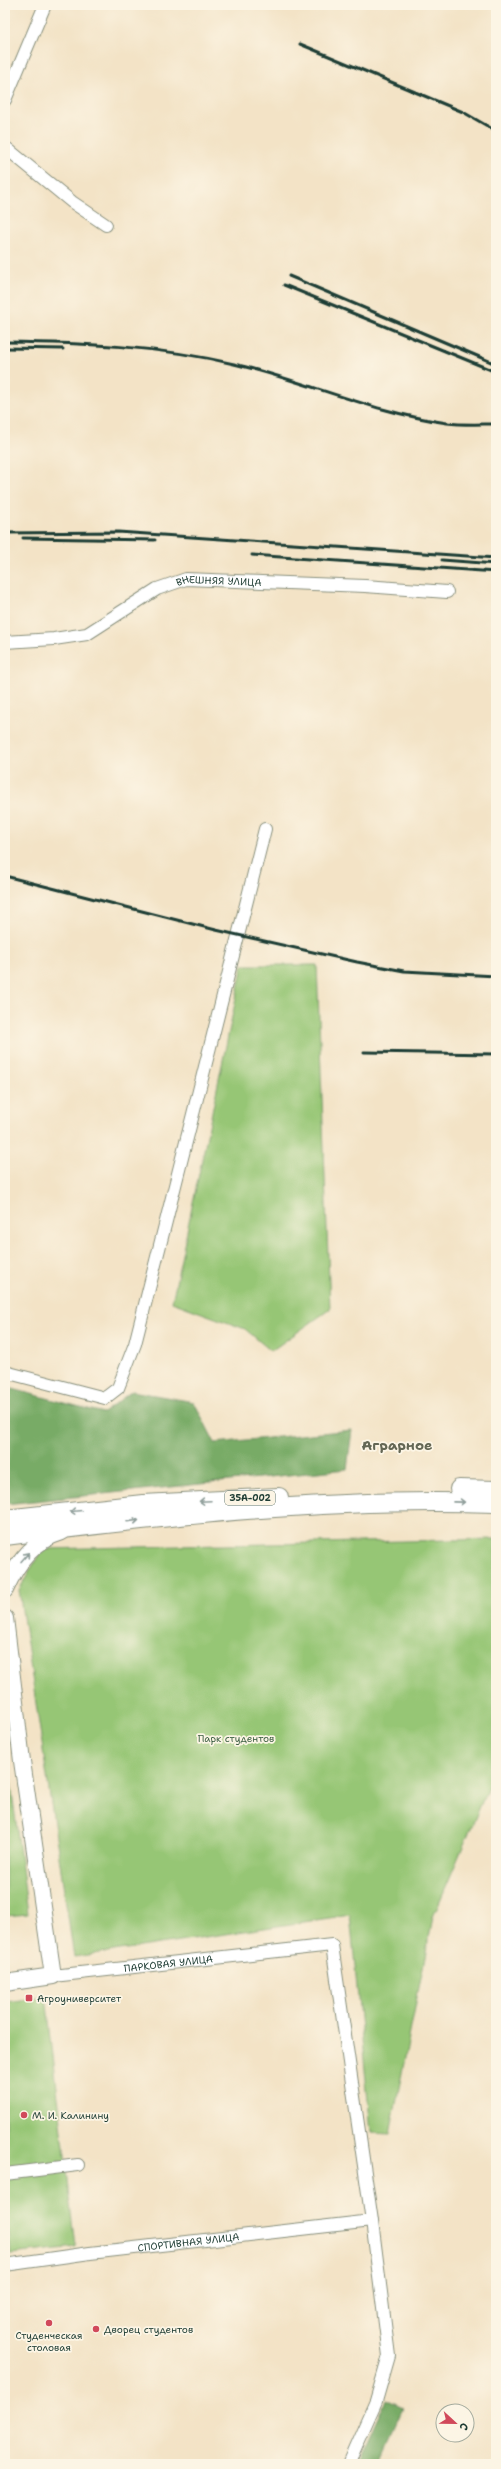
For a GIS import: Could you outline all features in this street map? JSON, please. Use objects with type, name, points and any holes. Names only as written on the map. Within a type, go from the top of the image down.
[{"type":"main road","name":"35А-002","points":[[5,1519],[150,1504],[366,1492],[496,1490]]},
{"type":"main road","name":"35А-002","points":[[5,1536],[81,1526],[364,1502],[496,1503]]},
{"type":"street","points":[[5,100],[45,5]]},
{"type":"street","points":[[5,147],[72,202],[106,225]]},
{"type":"street","name":"ВНЕШНЯЯ УЛИЦА","points":[[5,642],[54,639],[87,634],[157,589],[186,579],[365,586],[447,592]]},
{"type":"street","points":[[5,1372],[105,1398],[118,1388],[135,1344],[265,829]]},
{"type":"street","points":[[5,1590],[12,1574],[37,1544],[48,1536],[81,1526]]},
{"type":"street","points":[[5,1618],[22,1761],[53,1976]]},
{"type":"street","name":"ПАРКОВАЯ УЛИЦА","points":[[5,1983],[53,1976],[332,1945],[372,2221]]},
{"type":"street","points":[[5,2174],[78,2165]]},
{"type":"street","points":[[348,2464],[376,2401],[389,2356],[372,2221]]},
{"type":"street","name":"СПОРТИВНАЯ УЛИЦА","points":[[5,2265],[90,2253],[372,2221]]},
{"type":"green space","points":[[243,965],[317,965],[330,1309],[271,1351],[245,1329],[172,1302]]},
{"type":"green space","points":[[5,1387],[103,1413],[132,1391],[194,1402],[215,1443],[352,1430],[347,1469],[5,1504]]},
{"type":"green space","name":"Парк студентов","points":[[496,1539],[496,1769],[433,1917],[390,2133],[371,2132],[350,1915],[74,1957],[19,1590],[42,1549]]},
{"type":"green space","points":[[5,1738],[28,1914],[5,1916]]},
{"type":"green space","points":[[46,1997],[76,2247],[11,2254],[5,2202],[5,2002]]},
{"type":"green space","points":[[386,2400],[403,2408],[378,2464],[356,2464]]},
{"type":"railway","points":[[300,44],[463,112],[496,131]]},
{"type":"railway","points":[[289,276],[496,364]]},
{"type":"railway","points":[[284,285],[496,372]]},
{"type":"railway","points":[[5,342],[63,343],[149,349],[177,353],[261,371],[393,412],[453,424],[496,424]]},
{"type":"railway","points":[[5,348],[63,349]]},
{"type":"railway","points":[[5,533],[118,532],[496,558]]},
{"type":"railway","points":[[23,538],[155,540]]},
{"type":"railway","points":[[252,555],[496,572]]},
{"type":"railway","points":[[442,560],[496,564]]},
{"type":"railway","points":[[5,876],[216,930],[357,962],[404,971],[496,976]]},
{"type":"railway","points":[[364,1052],[496,1054]]},
{"type":"place","name":"Агроуниверситет","points":[[29,1998]]},
{"type":"place","name":"М. И. Калинину","points":[[24,2115]]},
{"type":"place","name":"Студенческая столовая","points":[[49,2323]]},
{"type":"place","name":"Дворец студентов","points":[[96,2329]]},
{"type":"district","name":"Аграрное","points":[[397,1445]]}]
